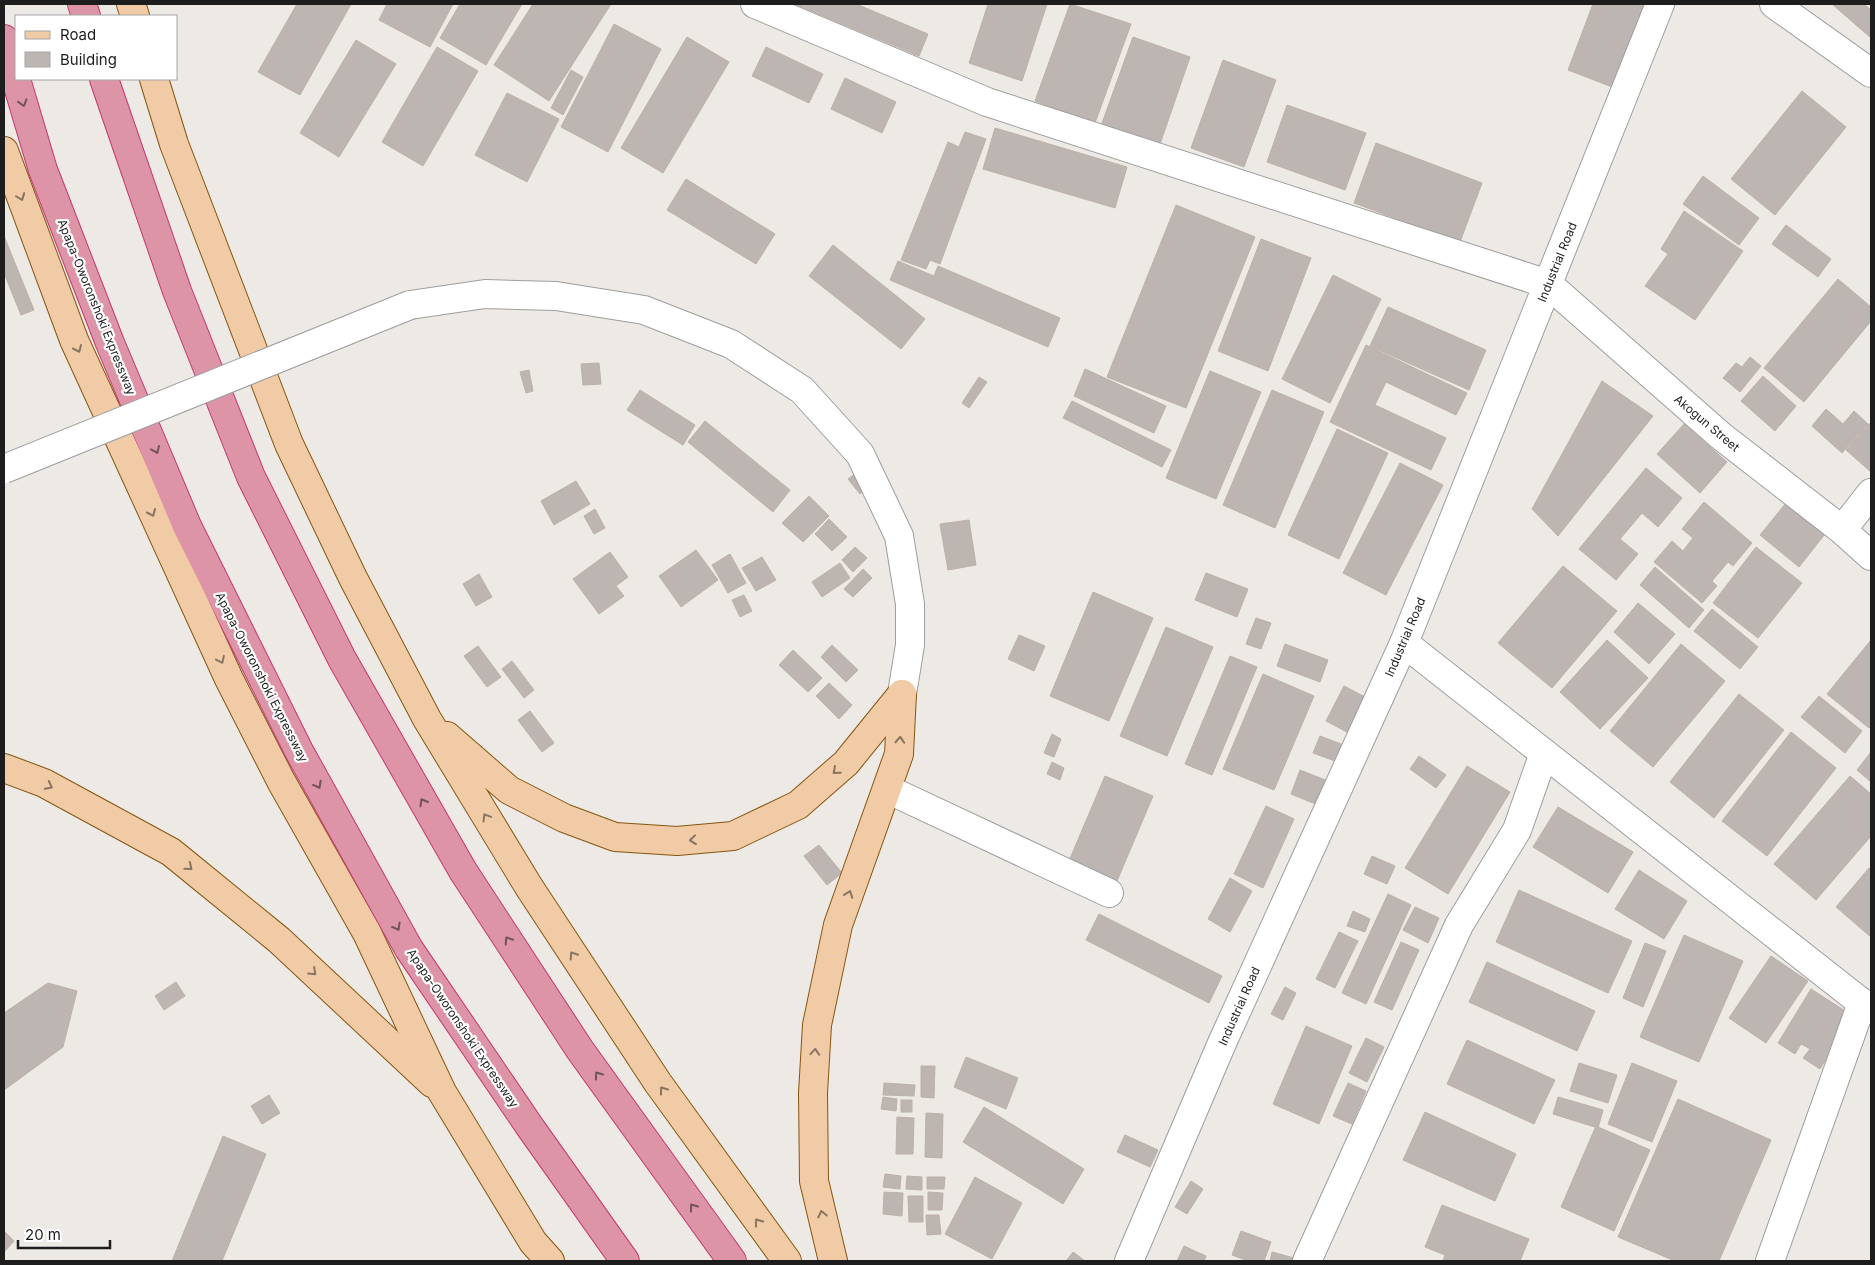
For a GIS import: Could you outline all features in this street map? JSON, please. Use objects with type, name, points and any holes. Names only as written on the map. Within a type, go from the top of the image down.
[{"type":"highway","name":"Apapa-Oworonshoki Expressway","points":[[4,39],[15,76]]},
{"type":"highway","name":"Apapa-Oworonshoki Expressway","points":[[16,80],[43,170],[110,343],[187,526],[299,751],[409,949],[530,1127],[625,1261]]},
{"type":"highway","points":[[104,80],[177,290],[252,477],[342,659],[463,871],[580,1050],[732,1261]]},
{"type":"main road","points":[[154,80],[174,144],[289,444],[353,578],[427,719],[529,887],[658,1083],[787,1261]]},
{"type":"main road","points":[[4,151],[74,340],[169,552],[281,781],[367,933],[442,1092],[533,1242],[550,1261]]},
{"type":"main road","points":[[427,719],[509,790],[564,818],[615,837],[677,841],[733,836],[798,805],[846,763],[902,694]]},
{"type":"main road","points":[[833,1261],[814,1181],[813,1094],[817,1025],[838,925],[899,754],[902,694]]},
{"type":"main road","points":[[4,768],[44,783],[171,852],[279,940],[442,1092]]},
{"type":"street","points":[[755,4],[986,102],[1548,284]]},
{"type":"street","name":"Industrial Road","points":[[1129,1261],[1222,1043],[1404,643],[1660,4]]},
{"type":"street","points":[[1774,4],[1871,73]]},
{"type":"street","name":"Akogun Street","points":[[1548,284],[1721,436],[1842,530],[1871,556]]},
{"type":"street","points":[[4,469],[410,305],[485,294],[556,296],[644,310],[731,344],[802,390],[860,454],[899,536],[910,604],[910,645],[902,694]]},
{"type":"street","points":[[1842,530],[1871,494]]},
{"type":"street","points":[[1404,643],[1867,1007],[1770,1261]]},
{"type":"street","points":[[1307,1261],[1459,925],[1517,830],[1544,753]]},
{"type":"street","points":[[887,789],[1109,893]]},
{"type":"building","points":[[297,4],[351,4],[300,95],[258,72]]},
{"type":"building","points":[[387,4],[453,4],[430,47],[379,20]]},
{"type":"building","points":[[460,4],[522,4],[486,65],[440,38]]},
{"type":"building","points":[[533,4],[611,4],[549,101],[494,65]]},
{"type":"building","points":[[795,4],[856,4],[928,34],[919,56]]},
{"type":"building","points":[[988,4],[1047,4],[1022,81],[969,63]]},
{"type":"building","points":[[1070,4],[1131,24],[1095,123],[1035,101]]},
{"type":"building","points":[[1593,4],[1646,4],[1615,88],[1568,70]]},
{"type":"building","points":[[1832,4],[1864,4],[1871,10],[1871,38]]},
{"type":"building","points":[[614,24],[661,49],[608,152],[561,127]]},
{"type":"building","points":[[687,37],[729,62],[663,173],[621,148]]},
{"type":"building","points":[[1133,37],[1190,57],[1159,147],[1101,126]]},
{"type":"building","points":[[356,40],[396,64],[339,157],[300,133]]},
{"type":"building","points":[[437,47],[478,71],[423,166],[382,142]]},
{"type":"building","points":[[766,47],[823,74],[809,103],[752,76]]},
{"type":"building","points":[[1223,60],[1276,80],[1244,167],[1191,148]]},
{"type":"building","points":[[571,70],[583,77],[563,115],[551,108]]},
{"type":"building","points":[[845,78],[896,102],[882,133],[831,109]]},
{"type":"building","points":[[1802,91],[1846,127],[1775,215],[1731,179]]},
{"type":"building","points":[[507,93],[559,119],[527,182],[475,155]]},
{"type":"building","points":[[1287,105],[1366,133],[1345,190],[1267,162]]},
{"type":"building","points":[[995,128],[1127,167],[1115,208],[983,169]]},
{"type":"building","points":[[965,132],[986,139],[940,264],[930,260],[926,269],[901,260],[948,142],[959,147]]},
{"type":"building","points":[[1376,143],[1482,183],[1460,242],[1354,203]]},
{"type":"building","points":[[1703,176],[1759,218],[1739,245],[1683,204]]},
{"type":"building","points":[[686,179],[775,234],[756,264],[667,210]]},
{"type":"building","points":[[1176,205],[1255,237],[1186,408],[1107,377]]},
{"type":"building","points":[[1684,211],[1743,251],[1695,320],[1645,286],[1668,254],[1661,249]]},
{"type":"building","points":[[1786,225],[1831,259],[1818,277],[1772,244]]},
{"type":"building","points":[[4,236],[34,310],[21,315],[4,273]]},
{"type":"building","points":[[1261,239],[1311,258],[1268,371],[1218,351]]},
{"type":"building","points":[[833,245],[925,319],[901,349],[809,276]]},
{"type":"building","points":[[898,261],[934,276],[938,266],[1060,318],[1048,347],[890,280]]},
{"type":"building","points":[[1333,275],[1381,299],[1330,403],[1282,379]]},
{"type":"building","points":[[1838,279],[1871,307],[1871,321],[1804,402],[1764,368]]},
{"type":"building","points":[[1388,307],[1486,350],[1469,390],[1370,346]]},
{"type":"building","points":[[1366,345],[1467,393],[1456,415],[1386,382],[1375,405],[1446,438],[1431,470],[1330,422]]},
{"type":"building","points":[[1750,357],[1761,366],[1740,392],[1723,378],[1736,363],[1742,367]]},
{"type":"building","points":[[599,363],[601,384],[583,385],[581,364]]},
{"type":"building","points":[[1085,369],[1166,406],[1154,433],[1074,396]]},
{"type":"building","points":[[529,370],[533,391],[526,393],[520,372]]},
{"type":"building","points":[[1210,371],[1261,392],[1216,499],[1166,478]]},
{"type":"building","points":[[1763,376],[1796,406],[1775,431],[1741,401]]},
{"type":"building","points":[[979,377],[987,382],[969,408],[962,403]]},
{"type":"building","points":[[1602,381],[1653,416],[1558,536],[1532,509]]},
{"type":"building","points":[[640,390],[695,425],[683,445],[627,410]]},
{"type":"building","points":[[1272,390],[1324,412],[1275,528],[1223,505]]},
{"type":"building","points":[[1072,401],[1171,450],[1162,467],[1063,418]]},
{"type":"building","points":[[1826,409],[1843,424],[1854,411],[1868,424],[1842,453],[1812,426]]},
{"type":"building","points":[[705,421],[790,490],[773,512],[688,442]]},
{"type":"building","points":[[1871,422],[1871,472],[1846,450]]},
{"type":"building","points":[[1684,424],[1727,462],[1700,493],[1657,454]]},
{"type":"building","points":[[1337,429],[1388,453],[1339,559],[1288,535]]},
{"type":"building","points":[[1400,463],[1443,485],[1386,595],[1343,573]]},
{"type":"building","points":[[1646,468],[1682,498],[1658,527],[1642,513],[1620,539],[1638,554],[1616,580],[1579,549]]},
{"type":"building","points":[[856,473],[867,488],[860,494],[848,479]]},
{"type":"building","points":[[576,481],[590,504],[554,525],[541,501]]},
{"type":"building","points":[[809,496],[829,516],[803,542],[782,523]]},
{"type":"building","points":[[1704,502],[1752,543],[1733,566],[1728,562],[1712,581],[1717,586],[1702,603],[1654,562],[1672,541],[1683,551],[1693,538],[1682,529]]},
{"type":"building","points":[[1786,503],[1825,534],[1799,567],[1760,535]]},
{"type":"building","points":[[595,509],[605,528],[594,534],[584,516]]},
{"type":"building","points":[[829,519],[847,537],[832,551],[815,534]]},
{"type":"building","points":[[969,520],[976,565],[948,570],[940,524]]},
{"type":"building","points":[[855,547],[867,558],[853,572],[842,560]]},
{"type":"building","points":[[1756,547],[1802,583],[1758,638],[1713,603]]},
{"type":"building","points":[[696,550],[718,580],[681,607],[659,576]]},
{"type":"building","points":[[610,552],[628,577],[616,586],[624,596],[599,614],[573,579]]},
{"type":"building","points":[[730,554],[746,583],[728,593],[712,565]]},
{"type":"building","points":[[762,557],[776,580],[756,591],[742,568]]},
{"type":"building","points":[[840,563],[850,578],[822,597],[812,582]]},
{"type":"building","points":[[1563,566],[1617,611],[1552,688],[1498,643]]},
{"type":"building","points":[[1655,567],[1704,610],[1689,628],[1640,585]]},
{"type":"building","points":[[863,569],[872,578],[853,597],[844,589]]},
{"type":"building","points":[[1206,573],[1248,589],[1237,617],[1195,600]]},
{"type":"building","points":[[479,574],[492,597],[476,606],[463,584]]},
{"type":"building","points":[[1093,592],[1153,618],[1109,721],[1050,696]]},
{"type":"building","points":[[744,595],[752,611],[740,617],[732,600]]},
{"type":"building","points":[[1638,603],[1675,634],[1649,664],[1614,632]]},
{"type":"building","points":[[1712,609],[1758,647],[1740,669],[1694,631]]},
{"type":"building","points":[[1256,618],[1271,623],[1261,649],[1246,644]]},
{"type":"building","points":[[1166,627],[1213,647],[1167,756],[1120,736]]},
{"type":"building","points":[[1019,635],[1045,646],[1034,671],[1008,659]]},
{"type":"building","points":[[1607,640],[1648,678],[1600,729],[1560,692]]},
{"type":"building","points":[[1871,640],[1871,726],[1869,728],[1827,694]]},
{"type":"building","points":[[1285,644],[1328,660],[1320,682],[1277,666]]},
{"type":"building","points":[[1681,644],[1725,681],[1653,767],[1610,731]]},
{"type":"building","points":[[832,645],[858,670],[846,682],[821,657]]},
{"type":"building","points":[[478,646],[501,677],[487,687],[464,656]]},
{"type":"building","points":[[793,650],[822,678],[808,692],[779,665]]},
{"type":"building","points":[[1230,656],[1257,667],[1212,775],[1185,764]]},
{"type":"building","points":[[512,661],[534,690],[524,698],[502,669]]},
{"type":"building","points":[[1263,674],[1314,696],[1274,790],[1223,769]]},
{"type":"building","points":[[829,683],[852,705],[839,719],[816,696]]},
{"type":"building","points":[[1344,686],[1365,697],[1347,732],[1326,721]]},
{"type":"building","points":[[1739,694],[1784,730],[1714,818],[1670,782]]},
{"type":"building","points":[[1819,696],[1862,731],[1845,753],[1801,717]]},
{"type":"building","points":[[530,711],[554,743],[542,752],[518,720]]},
{"type":"building","points":[[1791,732],[1836,768],[1767,856],[1722,821]]},
{"type":"building","points":[[1052,734],[1061,739],[1054,757],[1044,753]]},
{"type":"building","points":[[1320,736],[1341,744],[1335,761],[1313,753]]},
{"type":"building","points":[[1871,752],[1871,782],[1857,770]]},
{"type":"building","points":[[1419,756],[1446,775],[1436,788],[1410,769]]},
{"type":"building","points":[[1052,762],[1064,768],[1060,780],[1047,774]]},
{"type":"building","points":[[1467,766],[1510,792],[1448,894],[1405,868]]},
{"type":"building","points":[[1300,770],[1328,781],[1318,805],[1291,794]]},
{"type":"building","points":[[1105,776],[1153,796],[1114,888],[1066,868]]},
{"type":"building","points":[[1850,776],[1871,794],[1871,836],[1816,900],[1774,864]]},
{"type":"building","points":[[1266,806],[1294,819],[1263,888],[1234,874]]},
{"type":"building","points":[[1558,807],[1633,852],[1608,893],[1533,847]]},
{"type":"building","points":[[819,845],[842,873],[827,885],[804,856]]},
{"type":"building","points":[[1372,856],[1395,866],[1387,884],[1364,874]]},
{"type":"building","points":[[1869,868],[1871,869],[1871,937],[1836,907]]},
{"type":"building","points":[[1639,870],[1687,901],[1664,939],[1615,909]]},
{"type":"building","points":[[1230,878],[1252,891],[1230,932],[1208,919]]},
{"type":"building","points":[[1519,890],[1632,941],[1608,993],[1496,942]]},
{"type":"building","points":[[1388,894],[1411,905],[1366,1004],[1342,993]]},
{"type":"building","points":[[1415,907],[1439,918],[1428,943],[1403,930]]},
{"type":"building","points":[[1353,911],[1370,919],[1365,932],[1347,926]]},
{"type":"building","points":[[1099,914],[1222,976],[1209,1003],[1086,940]]},
{"type":"building","points":[[1339,932],[1358,941],[1335,988],[1316,979]]},
{"type":"building","points":[[1684,935],[1743,961],[1699,1062],[1640,1037]]},
{"type":"building","points":[[1401,942],[1419,950],[1392,1010],[1374,1002]]},
{"type":"building","points":[[1645,943],[1666,951],[1643,1007],[1623,998]]},
{"type":"building","points":[[1771,956],[1808,981],[1766,1043],[1729,1018]]},
{"type":"building","points":[[1487,962],[1595,1011],[1577,1051],[1469,1002]]},
{"type":"building","points":[[176,982],[185,996],[164,1010],[155,996]]},
{"type":"building","points":[[48,983],[77,991],[63,1047],[4,1090],[4,1013]]},
{"type":"building","points":[[1285,987],[1296,993],[1283,1020],[1271,1014]]},
{"type":"building","points":[[1811,989],[1853,1016],[1820,1069],[1803,1058],[1810,1049],[1801,1044],[1795,1054],[1778,1043]]},
{"type":"building","points":[[1306,1026],[1352,1046],[1319,1124],[1273,1104]]},
{"type":"building","points":[[1366,1038],[1384,1047],[1367,1082],[1349,1073]]},
{"type":"building","points":[[1467,1040],[1555,1080],[1534,1124],[1447,1084]]},
{"type":"building","points":[[966,1057],[1018,1078],[1006,1109],[954,1087]]},
{"type":"building","points":[[1579,1063],[1617,1075],[1608,1103],[1570,1091]]},
{"type":"building","points":[[1632,1063],[1677,1081],[1652,1142],[1608,1124]]},
{"type":"building","points":[[921,1066],[935,1066],[934,1098],[921,1097]]},
{"type":"building","points":[[884,1083],[915,1085],[914,1096],[883,1095]]},
{"type":"building","points":[[1348,1083],[1366,1091],[1352,1124],[1333,1116]]},
{"type":"building","points":[[269,1095],[280,1113],[262,1124],[251,1106]]},
{"type":"building","points":[[883,1097],[897,1099],[896,1111],[881,1109]]},
{"type":"building","points":[[1558,1097],[1603,1110],[1598,1128],[1553,1114]]},
{"type":"building","points":[[1678,1099],[1771,1140],[1719,1261],[1675,1261],[1618,1237]]},
{"type":"building","points":[[901,1100],[912,1100],[912,1112],[901,1112]]},
{"type":"building","points":[[984,1107],[1084,1169],[1063,1204],[963,1142]]},
{"type":"building","points":[[1425,1112],[1516,1154],[1495,1201],[1403,1160]]},
{"type":"building","points":[[926,1113],[943,1114],[942,1158],[925,1157]]},
{"type":"building","points":[[897,1117],[914,1118],[913,1154],[896,1154]]},
{"type":"building","points":[[1596,1126],[1650,1150],[1614,1231],[1561,1207]]},
{"type":"building","points":[[1125,1135],[1158,1150],[1150,1167],[1117,1152]]},
{"type":"building","points":[[223,1136],[266,1154],[222,1261],[172,1261]]},
{"type":"building","points":[[885,1174],[901,1176],[900,1189],[883,1187]]},
{"type":"building","points":[[907,1176],[922,1177],[922,1190],[906,1189]]},
{"type":"building","points":[[927,1177],[945,1177],[944,1189],[927,1189]]},
{"type":"building","points":[[975,1177],[1022,1203],[992,1259],[945,1234]]},
{"type":"building","points":[[1191,1181],[1203,1189],[1187,1214],[1175,1207]]},
{"type":"building","points":[[884,1192],[903,1193],[902,1216],[883,1214]]},
{"type":"building","points":[[928,1192],[943,1193],[942,1210],[928,1210]]},
{"type":"building","points":[[908,1196],[923,1196],[923,1222],[909,1222]]},
{"type":"building","points":[[1442,1205],[1529,1239],[1520,1261],[1443,1261],[1445,1255],[1425,1247]]},
{"type":"building","points":[[926,1215],[939,1215],[941,1234],[927,1235]]},
{"type":"building","points":[[4,1231],[14,1241],[4,1252]]},
{"type":"building","points":[[1241,1231],[1271,1242],[1264,1261],[1248,1261],[1232,1255]]},
{"type":"building","points":[[1184,1246],[1206,1256],[1204,1261],[1177,1261]]},
{"type":"building","points":[[1073,1252],[1085,1261],[1066,1261]]},
{"type":"building","points":[[1272,1252],[1294,1258],[1293,1261],[1270,1261]]}]
